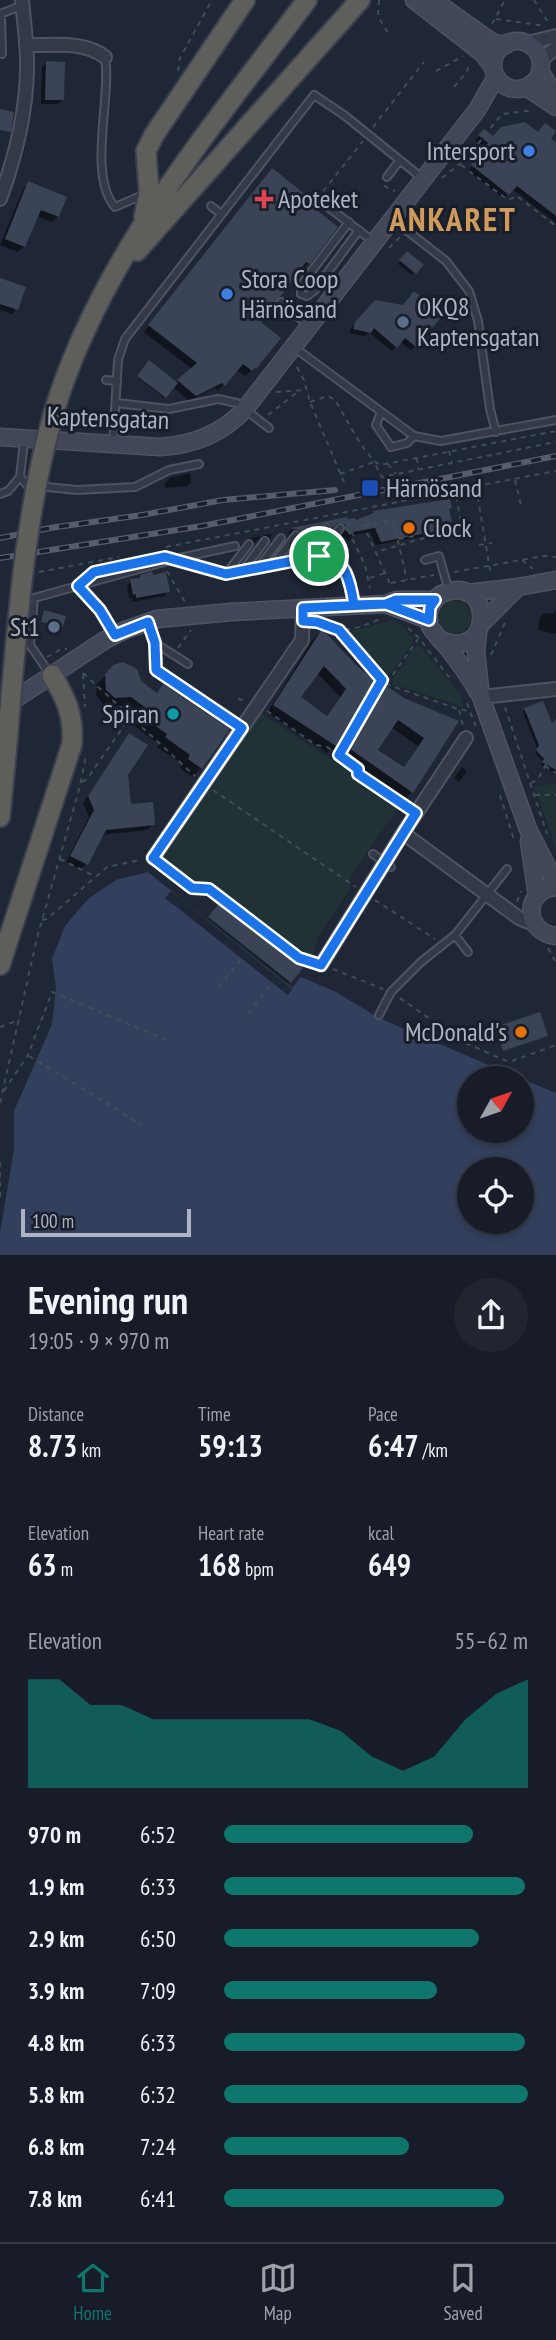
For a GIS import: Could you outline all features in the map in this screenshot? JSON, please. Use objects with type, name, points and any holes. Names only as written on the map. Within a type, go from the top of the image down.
[{"type":"highway","points":[[141,228],[149,192],[146,151],[245,0]]},
{"type":"highway","points":[[0,817],[28,532],[53,415],[71,365],[113,277],[169,183],[307,0]]},
{"type":"highway","points":[[113,277],[360,0]]},
{"type":"highway","points":[[0,965],[72,744],[73,729],[69,707],[46,668]]},
{"type":"main road","points":[[414,0],[482,53],[506,87],[522,88],[556,107]]},
{"type":"main road","points":[[433,0],[494,43],[506,45]]},
{"type":"main road","points":[[494,72],[496,55],[506,45],[516,41],[528,43],[536,49],[540,66],[556,97]]},
{"type":"main road","points":[[522,88],[533,81],[540,66]]},
{"type":"main road","name":"Kaptensgatan","points":[[0,437],[160,447],[185,445],[221,430],[245,409],[477,110],[494,72]]},
{"type":"main road","name":"Kaptensgatan","points":[[477,110],[522,88]]},
{"type":"main road","points":[[530,896],[556,886],[528,829],[458,661],[431,628],[430,607],[435,600],[449,591],[467,593],[556,580]]},
{"type":"main road","points":[[441,639],[457,644],[465,642],[518,587]]},
{"type":"main road","points":[[467,593],[478,602],[482,617],[476,652],[474,699]]},
{"type":"main road","points":[[384,611],[396,600],[435,600]]},
{"type":"main road","points":[[0,709],[46,668],[148,622],[188,616],[384,611],[429,620]]},
{"type":"main road","points":[[528,829],[532,918],[551,942]]},
{"type":"street","points":[[0,199],[11,168],[22,118],[27,68],[23,3]]},
{"type":"street","points":[[528,43],[554,31]]},
{"type":"street","points":[[26,45],[71,45],[105,57]]},
{"type":"street","points":[[540,66],[556,48]]},
{"type":"street","points":[[153,858],[302,640],[303,615]]},
{"type":"street","points":[[474,699],[556,688]]},
{"type":"street","points":[[321,965],[365,893],[388,865],[416,813],[472,736]]},
{"type":"street","points":[[403,833],[488,895],[522,908],[530,896]]},
{"type":"street","points":[[511,906],[551,942]]},
{"type":"lane","points":[[2,54],[1,14],[23,3]]},
{"type":"lane","points":[[105,57],[101,135],[106,197],[115,207],[149,192]]},
{"type":"lane","points":[[113,444],[118,360],[125,339],[314,95],[344,115],[423,179]]},
{"type":"lane","points":[[387,177],[400,160]]},
{"type":"lane","points":[[211,206],[221,214]]},
{"type":"lane","points":[[328,207],[374,242]]},
{"type":"lane","points":[[392,218],[446,261],[469,291],[478,321],[496,432]]},
{"type":"lane","points":[[349,222],[301,285],[301,294],[307,296],[314,290],[359,230]]},
{"type":"lane","points":[[281,303],[309,326]]},
{"type":"lane","points":[[293,347],[414,436],[447,440],[556,420]]},
{"type":"lane","points":[[106,380],[117,381]]},
{"type":"lane","points":[[117,404],[169,409],[218,399],[237,403],[268,428]]},
{"type":"lane","points":[[382,412],[376,425],[391,447],[407,443],[414,436]]},
{"type":"lane","points":[[0,494],[8,491],[20,477],[24,439]]},
{"type":"lane","points":[[20,477],[27,485],[77,490],[135,487],[169,470],[200,464]]},
{"type":"lane","points":[[319,556],[344,526]]},
{"type":"lane","points":[[304,559],[327,528]]},
{"type":"lane","points":[[288,562],[312,532]]},
{"type":"lane","points":[[273,565],[296,535]]},
{"type":"lane","points":[[258,568],[281,538]]},
{"type":"lane","points":[[242,571],[265,541]]},
{"type":"lane","points":[[226,574],[249,544]]},
{"type":"lane","points":[[46,668],[30,645],[34,598],[175,559],[235,546]]},
{"type":"lane","points":[[175,559],[226,574],[319,556],[331,558],[342,567],[350,581],[356,612]]},
{"type":"lane","points":[[425,560],[439,556],[449,591]]},
{"type":"lane","points":[[78,586],[100,610],[115,635]]},
{"type":"lane","points":[[148,622],[155,643],[156,670]]},
{"type":"lane","points":[[155,643],[188,664]]},
{"type":"lane","points":[[373,854],[388,865]]},
{"type":"lane","points":[[379,1015],[391,992],[421,962],[455,935],[507,869]]},
{"type":"lane","points":[[455,935],[468,952]]},
{"type":"path","points":[[188,85],[178,77],[180,58],[212,0]]},
{"type":"path","points":[[379,0],[378,16],[387,33]]},
{"type":"path","points":[[534,0],[554,31]]},
{"type":"path","points":[[495,19],[554,31]]},
{"type":"path","points":[[454,87],[466,73],[473,56]]},
{"type":"path","points":[[371,130],[424,62]]},
{"type":"path","points":[[317,199],[363,140]]},
{"type":"path","points":[[459,164],[508,200],[517,196],[556,226]]},
{"type":"path","points":[[381,183],[402,194]]},
{"type":"path","points":[[294,364],[304,380],[344,482]]},
{"type":"path","points":[[260,421],[300,390]]},
{"type":"path","points":[[269,393],[306,390]]},
{"type":"path","points":[[447,440],[452,463]]},
{"type":"path","points":[[340,474],[374,462],[382,477],[556,442]]},
{"type":"path","points":[[417,458],[418,470]]},
{"type":"path","points":[[388,463],[396,474]]},
{"type":"path","points":[[157,549],[556,471]]},
{"type":"path","points":[[515,479],[521,505]]},
{"type":"path","points":[[476,486],[492,583]]},
{"type":"path","points":[[376,552],[461,527],[454,491]]},
{"type":"path","points":[[340,513],[365,565],[370,588]]},
{"type":"path","points":[[364,526],[393,520],[407,580]]},
{"type":"path","points":[[367,533],[390,583],[437,575]]},
{"type":"path","points":[[397,539],[414,536],[417,540]]},
{"type":"path","points":[[479,545],[492,544]]},
{"type":"path","points":[[451,572],[543,556],[556,557]]},
{"type":"path","points":[[39,572],[118,557]]},
{"type":"path","points":[[522,560],[533,569]]},
{"type":"path","points":[[167,571],[187,607]]},
{"type":"path","points":[[368,579],[386,573]]},
{"type":"path","points":[[303,615],[339,630],[366,625],[384,611]]},
{"type":"path","points":[[356,612],[366,625]]},
{"type":"path","points":[[490,661],[499,634],[512,613]]},
{"type":"path","points":[[329,627],[336,620]]},
{"type":"path","points":[[403,623],[419,638],[448,676],[457,681]]},
{"type":"path","points":[[174,655],[194,626],[190,626]]},
{"type":"path","points":[[339,630],[386,684],[458,709],[470,710]]},
{"type":"path","points":[[386,684],[419,638]]},
{"type":"path","points":[[46,668],[61,649],[71,652]]},
{"type":"path","points":[[84,669],[85,709]]},
{"type":"path","points":[[156,670],[242,728]]},
{"type":"path","points":[[82,673],[204,783],[445,945]]},
{"type":"path","points":[[339,755],[382,680]]},
{"type":"path","points":[[500,695],[549,840]]},
{"type":"path","points":[[238,699],[243,698],[258,704],[316,745],[327,747],[358,769],[358,774],[416,813]]},
{"type":"path","points":[[472,736],[470,710],[474,699]]},
{"type":"path","points":[[458,709],[472,736]]},
{"type":"path","points":[[81,782],[87,779],[130,717]]},
{"type":"path","points":[[0,1104],[42,920],[81,782],[87,744]]},
{"type":"path","points":[[530,784],[538,779],[550,757]]},
{"type":"path","points":[[545,766],[556,773]]},
{"type":"path","points":[[499,792],[515,841]]},
{"type":"path","points":[[534,795],[556,795]]},
{"type":"path","points":[[59,858],[96,877]]},
{"type":"path","points":[[42,920],[47,919],[107,867],[153,858],[192,888],[209,889],[299,958],[391,992],[463,1042],[509,1062],[556,1045]]},
{"type":"path","points":[[511,906],[530,896]]},
{"type":"path","points":[[551,942],[556,963]]},
{"type":"path","points":[[219,987],[242,958]]},
{"type":"path","points":[[248,1014],[272,983]]},
{"type":"path","points":[[2,1094],[28,1055],[52,992],[171,1042]]},
{"type":"path","points":[[0,1027],[20,1020]]},
{"type":"path","points":[[28,1055],[142,1125]]},
{"type":"path","points":[[0,1163],[0,1196]]},
{"type":"shaded area","points":[[455,601],[466,606],[471,617],[466,628],[455,633],[444,628],[439,617],[444,606]]},
{"type":"shaded area","points":[[392,620],[400,624],[414,640],[393,672],[385,678],[345,633]]},
{"type":"shaded area","points":[[418,644],[461,695],[463,707],[393,684],[392,679]]},
{"type":"shaded area","points":[[259,712],[400,805],[349,879],[351,887],[317,938],[313,958],[214,888],[194,886],[160,857]]},
{"type":"shaded area","points":[[556,783],[556,849],[535,787]]},
{"type":"water","points":[[148,872],[292,988],[301,977],[336,992],[379,1018],[491,1066],[457,1066],[457,1143],[534,1143],[534,1084],[556,1093],[556,1255],[0,1255],[0,1233],[14,1149],[14,1111],[52,1024],[56,988],[52,959],[65,926],[88,899],[116,880]]},
{"type":"pier","points":[[171,891],[292,989],[288,995],[165,898]]},
{"type":"building","points":[[46,61],[65,62],[64,100],[45,100]]},
{"type":"building","points":[[0,109],[14,112],[11,132],[0,130]]},
{"type":"building","points":[[525,122],[538,132],[545,123],[556,131],[551,139],[556,142],[556,216],[517,186],[509,195],[471,165],[488,143],[478,135],[484,129],[493,136],[501,127]]},
{"type":"building","name":"Stora Coop Härnösand","points":[[272,168],[316,203],[313,207],[338,227],[310,264],[306,262],[261,322],[281,338],[256,369],[255,367],[252,371],[243,364],[225,386],[222,383],[196,396],[177,380],[197,363],[148,325]]},
{"type":"building","points":[[28,181],[67,197],[59,217],[41,210],[25,247],[5,239]]},
{"type":"building","points":[[407,251],[424,265],[416,274],[399,260]]},
{"type":"building","points":[[0,278],[26,287],[18,310],[0,304]]},
{"type":"building","points":[[414,291],[443,315],[416,347],[405,338],[397,348],[374,328],[371,333],[353,329],[355,322],[375,300],[403,305]]},
{"type":"building","points":[[149,360],[178,383],[166,398],[137,376]]},
{"type":"building","points":[[450,499],[453,528],[381,542],[375,528],[353,532],[355,537],[345,530],[345,525],[341,523],[337,523],[333,528],[331,524],[325,523],[317,532],[315,528],[309,527],[302,535],[299,530],[290,528],[347,517],[356,520],[374,513],[373,511]]},
{"type":"building","points":[[152,571],[153,575],[166,572],[170,592],[136,598],[130,579],[140,578],[140,575]]},
{"type":"building","points":[[44,610],[66,616],[63,627],[41,622]]},
{"type":"building","points":[[322,629],[357,666],[383,687],[384,684],[404,698],[459,721],[413,793],[339,741],[336,746],[273,705]],"holes":[[[324,666],[346,689],[327,716],[301,697]],[[398,720],[424,738],[404,767],[378,750]]]},
{"type":"building","name":"Spiran","points":[[123,662],[134,667],[141,681],[157,693],[163,684],[230,729],[202,769],[188,759],[190,755],[165,737],[167,734],[141,716],[146,708],[131,697],[115,698],[106,690],[105,674],[113,665]]},
{"type":"building","points":[[543,701],[552,723],[556,719],[556,770],[542,762],[544,759],[536,750],[539,745],[524,708]]},
{"type":"building","points":[[129,733],[148,745],[128,775],[131,804],[153,802],[155,825],[106,830],[88,865],[70,856],[94,810],[88,796]]},
{"type":"building","points":[[220,902],[303,968],[291,983],[208,917]]},
{"type":"building","name":"McDonald's","points":[[540,1012],[548,1036],[503,1051],[495,1027]]},
{"type":"railway","points":[[0,558],[202,526],[556,456]]},
{"type":"railway","points":[[0,538],[223,500],[335,490]]},
{"type":"place","name":"Intersport","points":[[529,151]]},
{"type":"place","name":"Apoteket","points":[[264,199]]},
{"type":"place","name":"Stora Coop Härnösand","points":[[227,294]]},
{"type":"place","name":"OKQ8 Kaptensgatan","points":[[403,322]]},
{"type":"place","name":"Härnösand","points":[[370,488]]},
{"type":"place","name":"Clock","points":[[409,528]]},
{"type":"place","name":"St1","points":[[54,627]]},
{"type":"place","name":"Spiran","points":[[173,714]]},
{"type":"place","name":"McDonald's","points":[[521,1032]]},
{"type":"district","name":"ANKARET","points":[[453,219]]},
{"type":"route","points":[[319,556],[226,574],[165,557],[94,572],[78,586],[100,610],[115,635],[148,622],[155,643],[156,670],[242,728],[153,858],[192,888],[209,889],[299,958],[321,965],[416,813],[358,774],[358,769],[339,755],[382,680],[339,630],[317,622],[303,621],[303,608],[386,604],[429,620],[430,607],[435,600],[393,600],[386,604],[354,605],[350,581],[342,567],[331,558],[319,556]]}]
